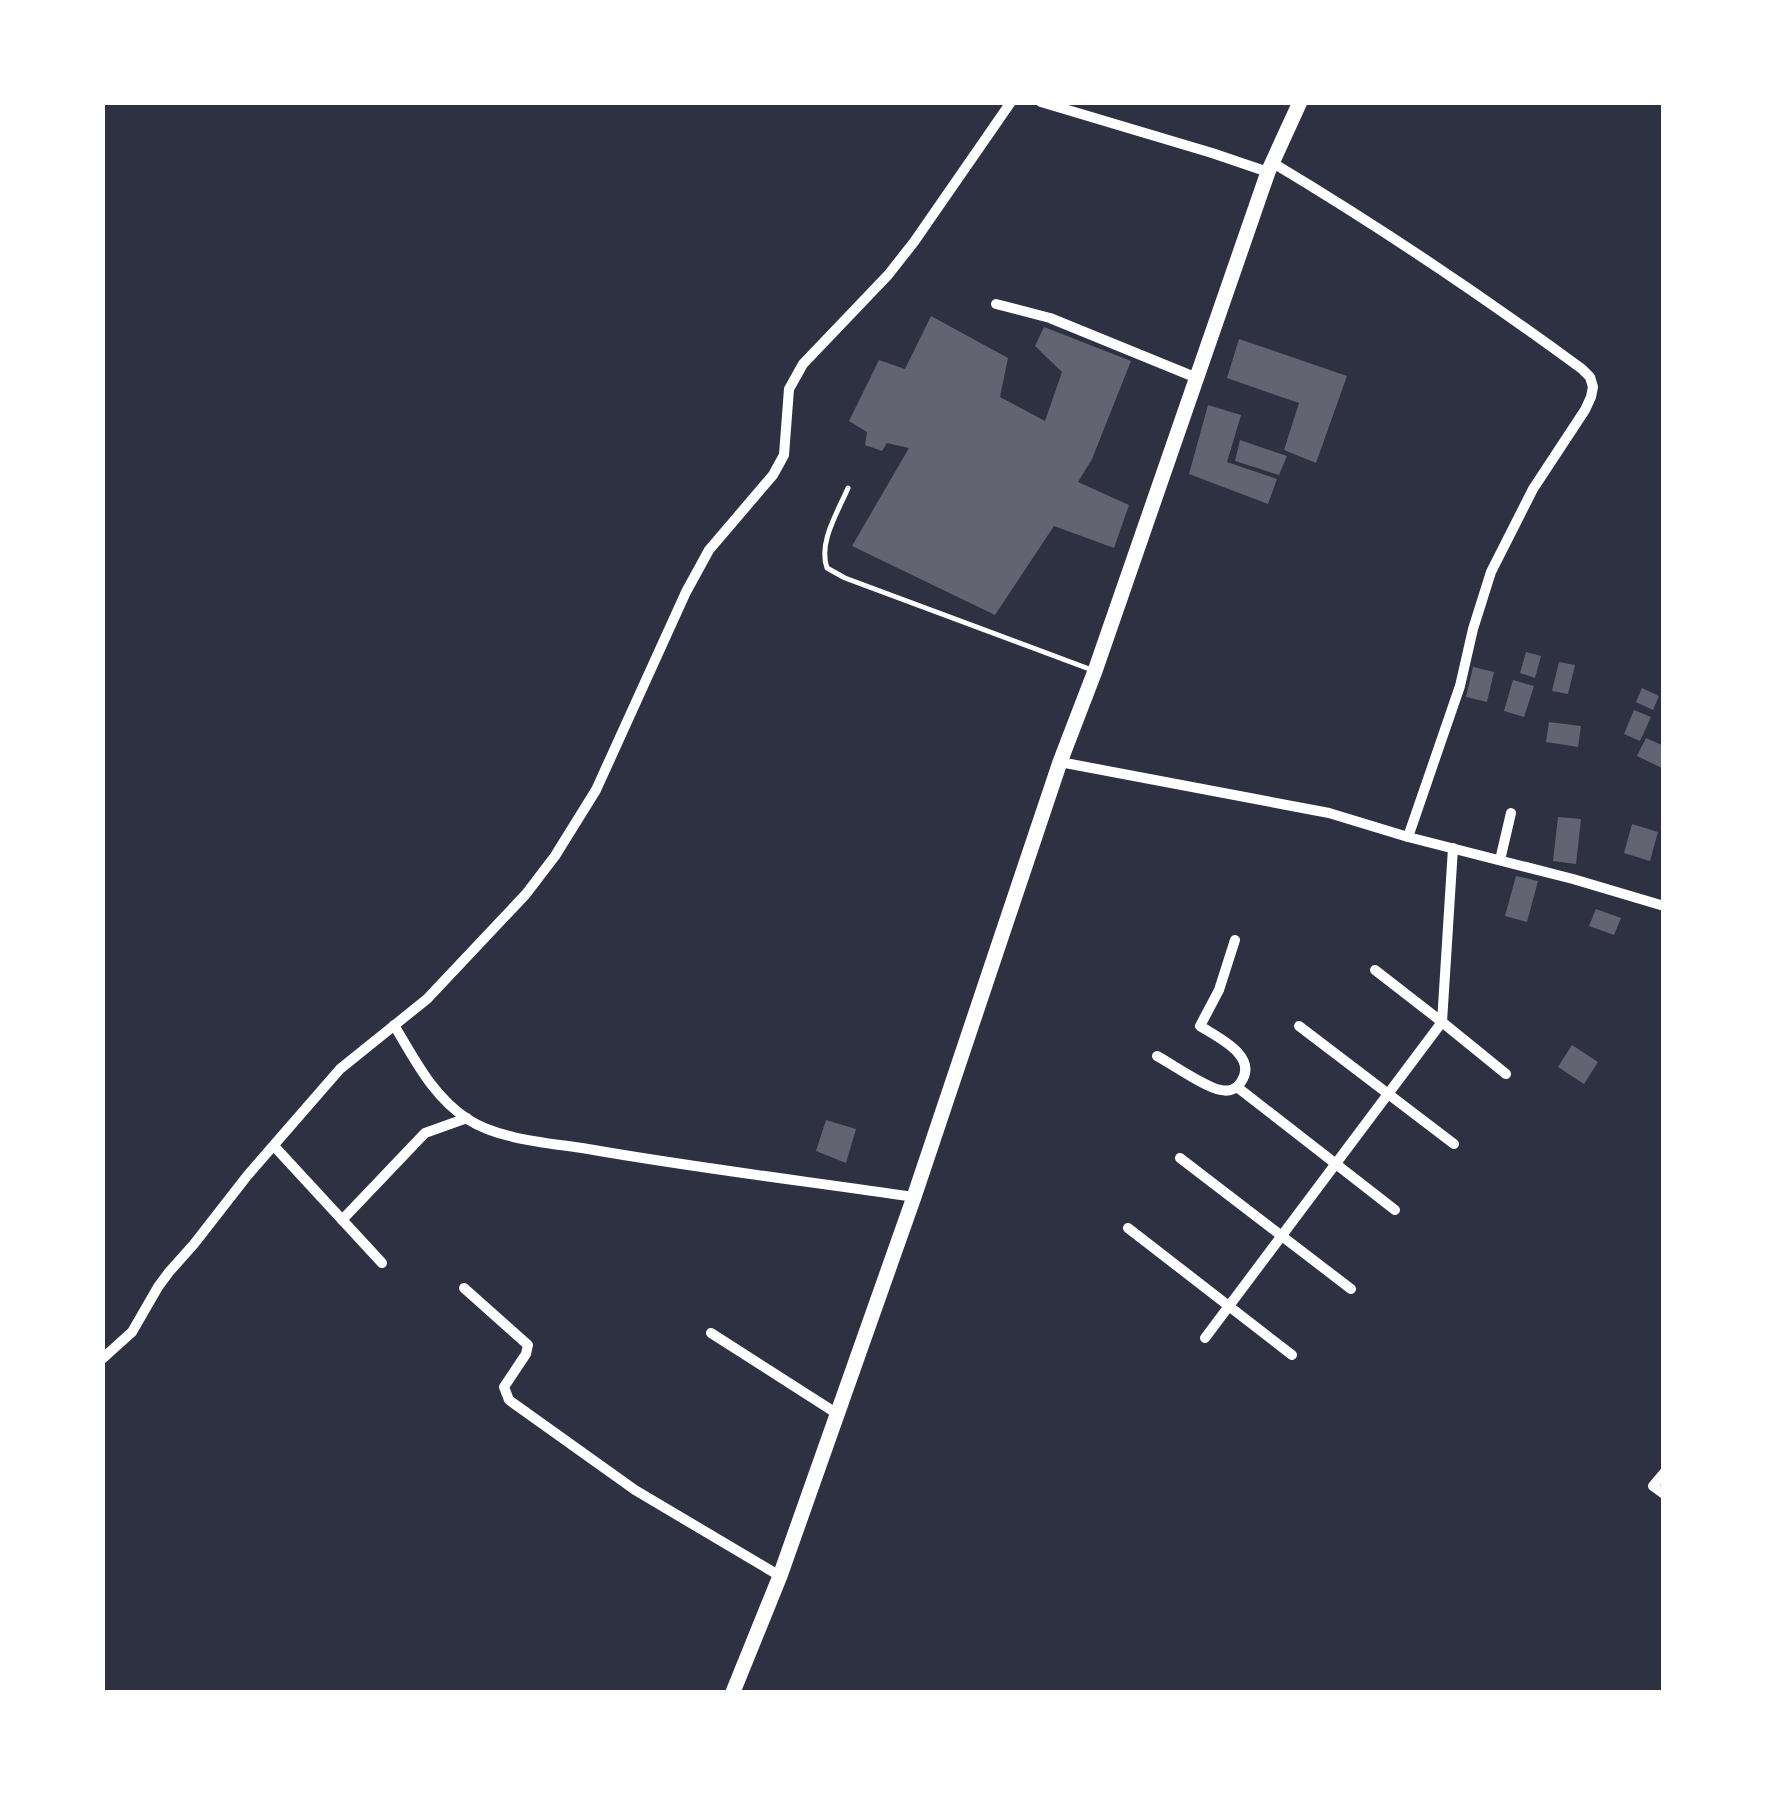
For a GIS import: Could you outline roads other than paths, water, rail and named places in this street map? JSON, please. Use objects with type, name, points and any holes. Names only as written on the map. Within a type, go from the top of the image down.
[{"type":"main road","points":[[733,1692],[780,1576],[914,1197],[1060,762],[1270,168],[1300,102]]},
{"type":"street","points":[[102,1359],[132,1332],[158,1287],[340,1069],[427,1000],[526,894],[576,825],[709,550],[784,456],[792,380],[802,364],[888,275],[914,242],[1011,102]]},
{"type":"street","points":[[1041,102],[1270,168],[1374,224],[1493,304],[1590,377],[1593,388],[1585,410],[1533,489],[1491,572],[1454,704],[1408,837]]},
{"type":"street","points":[[996,304],[1050,318],[1197,378]]},
{"type":"street","points":[[1060,762],[1329,814],[1664,906]]},
{"type":"street","points":[[1500,860],[1511,813]]},
{"type":"street","points":[[1206,1338],[1442,1022],[1453,848]]},
{"type":"street","points":[[1235,940],[1219,990],[1200,1026],[1242,1056],[1246,1071],[1237,1087]]},
{"type":"street","points":[[1375,970],[1506,1074]]},
{"type":"street","points":[[394,1026],[449,1106],[500,1132],[555,1144],[914,1197]]},
{"type":"street","points":[[1299,1026],[1454,1144]]},
{"type":"street","points":[[1158,1056],[1218,1090],[1237,1087],[1395,1210]]},
{"type":"street","points":[[342,1220],[425,1133],[467,1118]]},
{"type":"street","points":[[274,1146],[382,1263]]},
{"type":"street","points":[[1180,1158],[1351,1289]]},
{"type":"street","points":[[1128,1228],[1292,1354]]},
{"type":"street","points":[[464,1288],[528,1346],[504,1387],[509,1400],[635,1490],[780,1576]]},
{"type":"street","points":[[711,1333],[836,1413]]},
{"type":"street","points":[[1664,1474],[1654,1486],[1664,1494]]},
{"type":"lane","points":[[848,488],[824,547],[827,568],[1095,672]]}]
